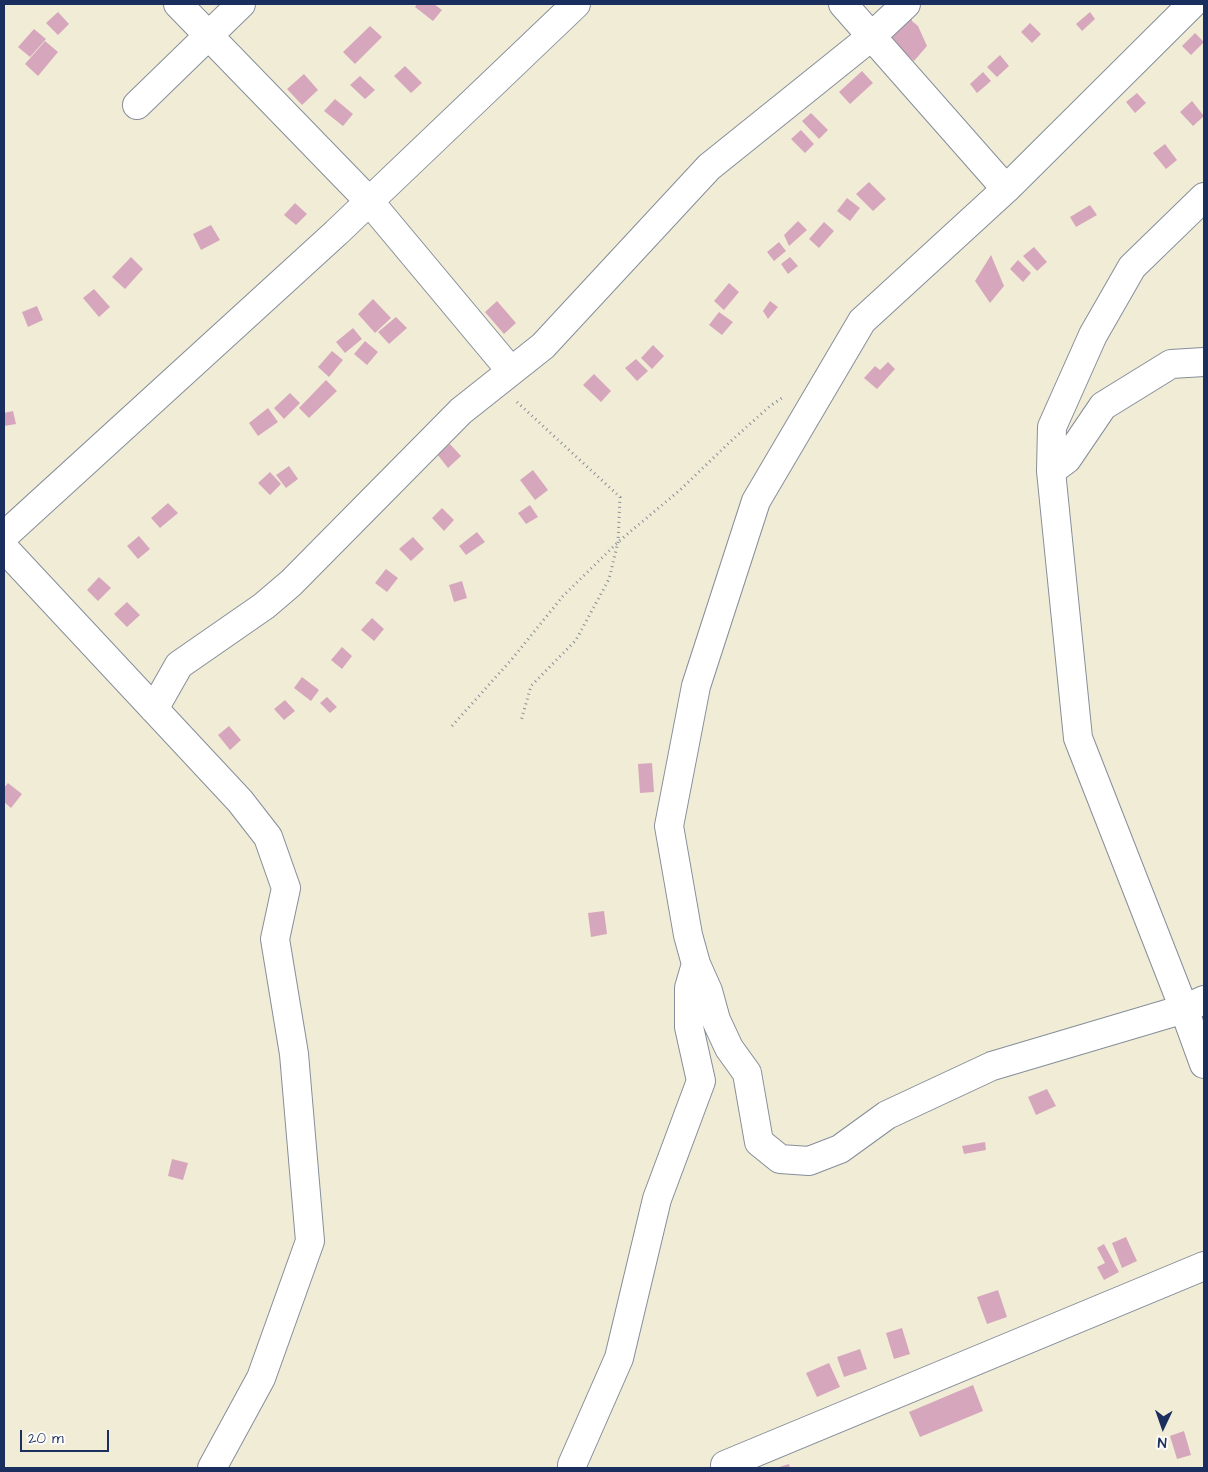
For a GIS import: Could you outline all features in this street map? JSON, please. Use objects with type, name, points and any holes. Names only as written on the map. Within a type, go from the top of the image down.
[{"type":"street","points":[[178,4],[369,201],[504,377]]},
{"type":"street","points":[[137,105],[241,4]]},
{"type":"street","points":[[4,536],[369,201],[576,4]]},
{"type":"street","points":[[843,4],[1006,189]]},
{"type":"street","points":[[154,709],[179,664],[264,606],[291,583],[460,411],[543,346],[709,167],[872,36],[906,4]]},
{"type":"street","points":[[1192,4],[1006,189],[862,321],[756,501],[696,686],[669,826],[688,935],[696,964],[708,991],[716,1020],[729,1048],[746,1073],[759,1142],[780,1159],[809,1161],[840,1149],[887,1115],[992,1066],[1194,1004]]},
{"type":"street","points":[[1204,197],[1132,267],[1093,335],[1052,427],[1051,471],[1078,738],[1194,1004],[1204,1064]]},
{"type":"street","points":[[1051,471],[1067,459],[1103,406],[1171,364],[1204,362]]},
{"type":"street","points":[[4,548],[240,801],[268,837],[286,888],[275,939],[294,1054],[310,1241],[261,1378],[212,1468]]},
{"type":"street","points":[[572,1468],[572,1464],[619,1358],[657,1199],[701,1081],[690,1027],[689,988],[696,964]]},
{"type":"street","points":[[725,1465],[1204,1266]]},
{"type":"path","points":[[504,377],[620,497],[618,542],[609,579],[576,640],[531,686],[521,721]]},
{"type":"path","points":[[452,726],[512,659],[563,596],[618,542],[680,490],[770,406],[786,395]]},
{"type":"building","points":[[417,4],[434,4],[442,10],[433,21],[415,7]]},
{"type":"building","points":[[910,7],[912,21],[918,26],[927,46],[914,61],[890,40],[894,24]]},
{"type":"building","points":[[58,12],[69,24],[58,35],[46,23]]},
{"type":"building","points":[[1090,12],[1095,19],[1082,31],[1076,24]]},
{"type":"building","points":[[1030,23],[1041,34],[1032,43],[1021,32]]},
{"type":"building","points":[[370,26],[382,37],[355,64],[343,52]]},
{"type":"building","points":[[34,29],[46,39],[30,57],[18,47]]},
{"type":"building","points":[[1195,33],[1204,42],[1191,55],[1182,46]]},
{"type":"building","points":[[45,41],[58,52],[38,76],[25,64]]},
{"type":"building","points":[[1000,55],[1009,66],[997,77],[987,67]]},
{"type":"building","points":[[405,66],[422,83],[411,93],[394,76]]},
{"type":"building","points":[[862,71],[873,83],[850,104],[839,92]]},
{"type":"building","points":[[983,72],[991,81],[977,93],[970,84]]},
{"type":"building","points":[[304,74],[318,90],[302,105],[287,89]]},
{"type":"building","points":[[360,76],[375,90],[365,99],[350,85]]},
{"type":"building","points":[[1137,93],[1146,103],[1135,113],[1126,102]]},
{"type":"building","points":[[335,99],[353,114],[343,126],[324,111]]},
{"type":"building","points":[[1192,101],[1204,116],[1193,126],[1180,112]]},
{"type":"building","points":[[811,113],[828,130],[819,139],[802,121]]},
{"type":"building","points":[[801,130],[814,144],[805,153],[791,139]]},
{"type":"building","points":[[1165,144],[1177,160],[1166,169],[1153,153]]},
{"type":"building","points":[[869,182],[886,199],[873,211],[856,194]]},
{"type":"building","points":[[847,198],[860,208],[850,221],[837,211]]},
{"type":"building","points":[[295,203],[307,214],[296,225],[284,215]]},
{"type":"building","points":[[1090,205],[1097,215],[1076,227],[1070,217]]},
{"type":"building","points":[[798,221],[807,230],[789,246],[784,235]]},
{"type":"building","points":[[824,222],[834,231],[819,248],[809,239]]},
{"type":"building","points":[[211,225],[220,240],[201,250],[193,234]]},
{"type":"building","points":[[779,242],[786,251],[774,261],[767,252]]},
{"type":"building","points":[[1034,247],[1047,262],[1037,271],[1023,256]]},
{"type":"building","points":[[991,255],[1004,286],[990,303],[975,281]]},
{"type":"building","points":[[131,257],[143,269],[125,289],[112,277]]},
{"type":"building","points":[[790,257],[798,266],[788,274],[781,264]]},
{"type":"building","points":[[1018,260],[1031,273],[1023,282],[1010,269]]},
{"type":"building","points":[[729,283],[739,292],[724,310],[714,301]]},
{"type":"building","points":[[94,289],[110,307],[99,317],[83,298]]},
{"type":"building","points":[[373,299],[391,318],[375,333],[358,314]]},
{"type":"building","points":[[497,301],[516,323],[504,334],[485,312]]},
{"type":"building","points":[[770,301],[778,307],[768,319],[763,311]]},
{"type":"building","points":[[37,306],[43,320],[28,327],[22,312]]},
{"type":"building","points":[[719,312],[733,322],[722,335],[709,325]]},
{"type":"building","points":[[396,317],[407,328],[389,344],[378,332]]},
{"type":"building","points":[[353,328],[362,339],[345,353],[336,342]]},
{"type":"building","points":[[365,341],[378,352],[367,365],[354,354]]},
{"type":"building","points":[[653,345],[664,356],[652,369],[641,358]]},
{"type":"building","points":[[332,351],[343,360],[329,377],[318,367]]},
{"type":"building","points":[[636,359],[648,371],[637,381],[625,368]]},
{"type":"building","points":[[888,362],[895,369],[877,389],[864,378],[875,366],[880,370]]},
{"type":"building","points":[[594,374],[611,391],[601,402],[583,385]]},
{"type":"building","points":[[326,380],[337,391],[309,418],[299,408]]},
{"type":"building","points":[[290,393],[300,403],[284,419],[274,408]]},
{"type":"building","points":[[268,408],[278,422],[258,436],[249,423]]},
{"type":"building","points":[[13,411],[16,424],[4,426],[4,413]]},
{"type":"building","points":[[450,444],[461,456],[448,468],[437,454]]},
{"type":"building","points":[[289,466],[298,479],[286,488],[276,475]]},
{"type":"building","points":[[533,470],[548,490],[535,500],[520,480]]},
{"type":"building","points":[[270,472],[281,484],[270,495],[258,483]]},
{"type":"building","points":[[168,503],[178,513],[160,528],[151,518]]},
{"type":"building","points":[[530,505],[538,517],[526,524],[518,513]]},
{"type":"building","points":[[442,508],[454,520],[444,531],[432,518]]},
{"type":"building","points":[[477,532],[485,542],[466,555],[459,546]]},
{"type":"building","points":[[139,536],[150,549],[138,559],[127,546]]},
{"type":"building","points":[[413,537],[424,549],[411,561],[399,549]]},
{"type":"building","points":[[386,569],[398,578],[387,592],[375,583]]},
{"type":"building","points":[[99,577],[111,588],[98,601],[87,590]]},
{"type":"building","points":[[462,581],[467,598],[454,602],[449,585]]},
{"type":"building","points":[[127,602],[140,615],[127,627],[114,614]]},
{"type":"building","points":[[372,618],[384,629],[374,641],[361,630]]},
{"type":"building","points":[[342,647],[352,656],[342,669],[331,660]]},
{"type":"building","points":[[302,677],[319,690],[311,701],[294,688]]},
{"type":"building","points":[[327,697],[337,707],[330,713],[320,703]]},
{"type":"building","points":[[285,700],[295,711],[284,720],[274,709]]},
{"type":"building","points":[[229,726],[241,740],[230,750],[218,735]]},
{"type":"building","points":[[652,763],[654,792],[640,793],[638,764]]},
{"type":"building","points":[[8,783],[22,794],[11,808],[4,802],[4,788]]},
{"type":"building","points":[[604,911],[607,934],[591,937],[588,913]]},
{"type":"building","points":[[1047,1089],[1056,1106],[1036,1115],[1028,1097]]},
{"type":"building","points":[[985,1142],[986,1150],[964,1154],[962,1146]]},
{"type":"building","points":[[172,1159],[188,1163],[183,1180],[168,1176]]},
{"type":"building","points":[[1126,1237],[1137,1261],[1122,1268],[1112,1243]]},
{"type":"building","points":[[1104,1244],[1119,1272],[1104,1280],[1097,1267],[1105,1263],[1097,1248]]},
{"type":"building","points":[[998,1290],[1007,1317],[987,1324],[977,1297]]},
{"type":"building","points":[[902,1328],[910,1354],[894,1359],[886,1333]]},
{"type":"building","points":[[860,1349],[867,1369],[844,1377],[837,1357]]},
{"type":"building","points":[[829,1363],[840,1387],[817,1397],[806,1373]]},
{"type":"building","points":[[973,1385],[983,1411],[920,1437],[909,1412]]},
{"type":"building","points":[[1184,1431],[1191,1455],[1177,1459],[1170,1436]]},
{"type":"building","points":[[789,1464],[790,1468],[776,1468]]}]
